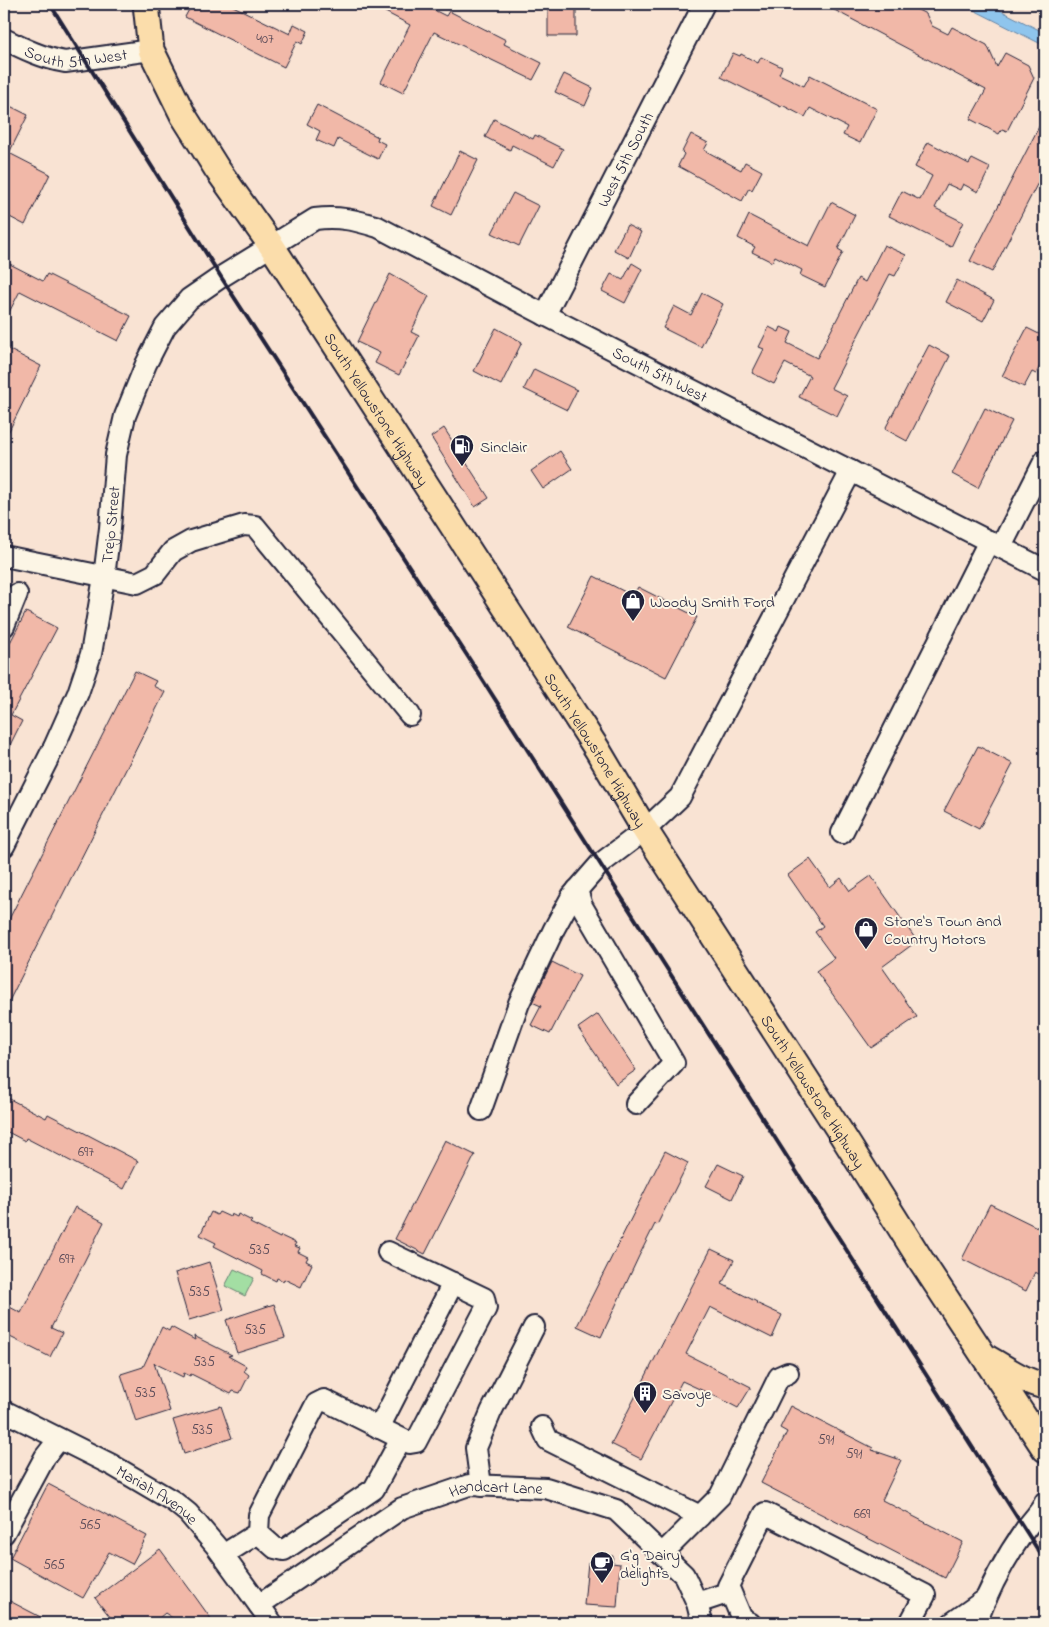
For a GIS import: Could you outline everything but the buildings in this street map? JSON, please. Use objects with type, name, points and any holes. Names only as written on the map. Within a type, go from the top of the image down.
[{"type":"main road","name":"South Yellowstone Highway","points":[[146,4],[151,50],[182,115],[217,169],[271,245],[597,749],[645,830],[1045,1449]]},
{"type":"main road","points":[[983,1355],[1023,1378],[1045,1386]]},
{"type":"street","name":"West 5th South","points":[[545,314],[704,4]]},
{"type":"street","name":"South 5th West","points":[[4,39],[29,52],[52,60],[65,62],[151,50]]},
{"type":"street","name":"South 5th West","points":[[271,245],[315,219],[332,217],[356,220],[378,227],[1045,570]]},
{"type":"street","name":"Trejo Street","points":[[4,846],[54,747],[78,693],[91,654],[104,577],[116,455],[125,416],[146,364],[165,328],[189,299],[271,245]]},
{"type":"street","points":[[842,833],[995,544],[1045,460]]},
{"type":"street","points":[[480,1110],[519,1003],[572,896],[600,864],[645,830],[680,796],[851,471]]},
{"type":"street","points":[[4,556],[137,583],[155,574],[173,551],[192,541],[244,525],[255,526],[410,715]]},
{"type":"street","points":[[4,626],[17,594]]},
{"type":"street","points":[[577,890],[582,906],[674,1063],[636,1104]]},
{"type":"street","points":[[388,1252],[484,1298],[486,1308],[416,1442],[410,1443],[401,1439],[324,1400],[316,1404],[258,1515],[258,1533],[275,1548],[284,1550],[374,1489],[401,1439]]},
{"type":"street","points":[[379,1428],[453,1283]]},
{"type":"street","points":[[481,1486],[476,1448],[491,1412],[534,1327]]},
{"type":"street","points":[[662,1554],[720,1496],[779,1377],[788,1373]]},
{"type":"street","name":"Mariah Avenue","points":[[4,1411],[112,1465],[173,1501],[188,1514],[223,1555],[272,1623]]},
{"type":"street","points":[[542,1427],[548,1440],[700,1516]]},
{"type":"street","points":[[4,1533],[45,1457],[59,1438]]},
{"type":"street","name":"Handcart Lane","points":[[259,1605],[402,1508],[469,1485],[546,1488],[616,1510],[684,1575],[697,1603],[702,1623]]},
{"type":"street","points":[[374,1489],[391,1515]]},
{"type":"street","points":[[976,1623],[986,1599],[1009,1556],[1025,1529],[1045,1502]]},
{"type":"street","points":[[750,1623],[742,1619],[728,1586],[765,1513],[925,1595],[910,1623]]},
{"type":"street","points":[[223,1555],[258,1533]]},
{"type":"street","points":[[697,1603],[730,1592]]},
{"type":"street","points":[[952,1623],[986,1599]]},
{"type":"green space","points":[[234,1269],[254,1278],[245,1296],[225,1286]]},
{"type":"water","points":[[962,4],[988,4],[1045,33],[1045,46]]},
{"type":"railway","points":[[50,4],[221,277],[470,660],[1045,1561]]},
{"type":"place","name":"Sinclair","points":[[462,467]]},
{"type":"place","name":"Woody Smith Ford","points":[[633,622]]},
{"type":"place","name":"Stone's Town and Country Motors","points":[[866,950]]},
{"type":"place","name":"Savoye","points":[[645,1414]]},
{"type":"place","name":"G'g Dairy delights","points":[[602,1584]]}]
